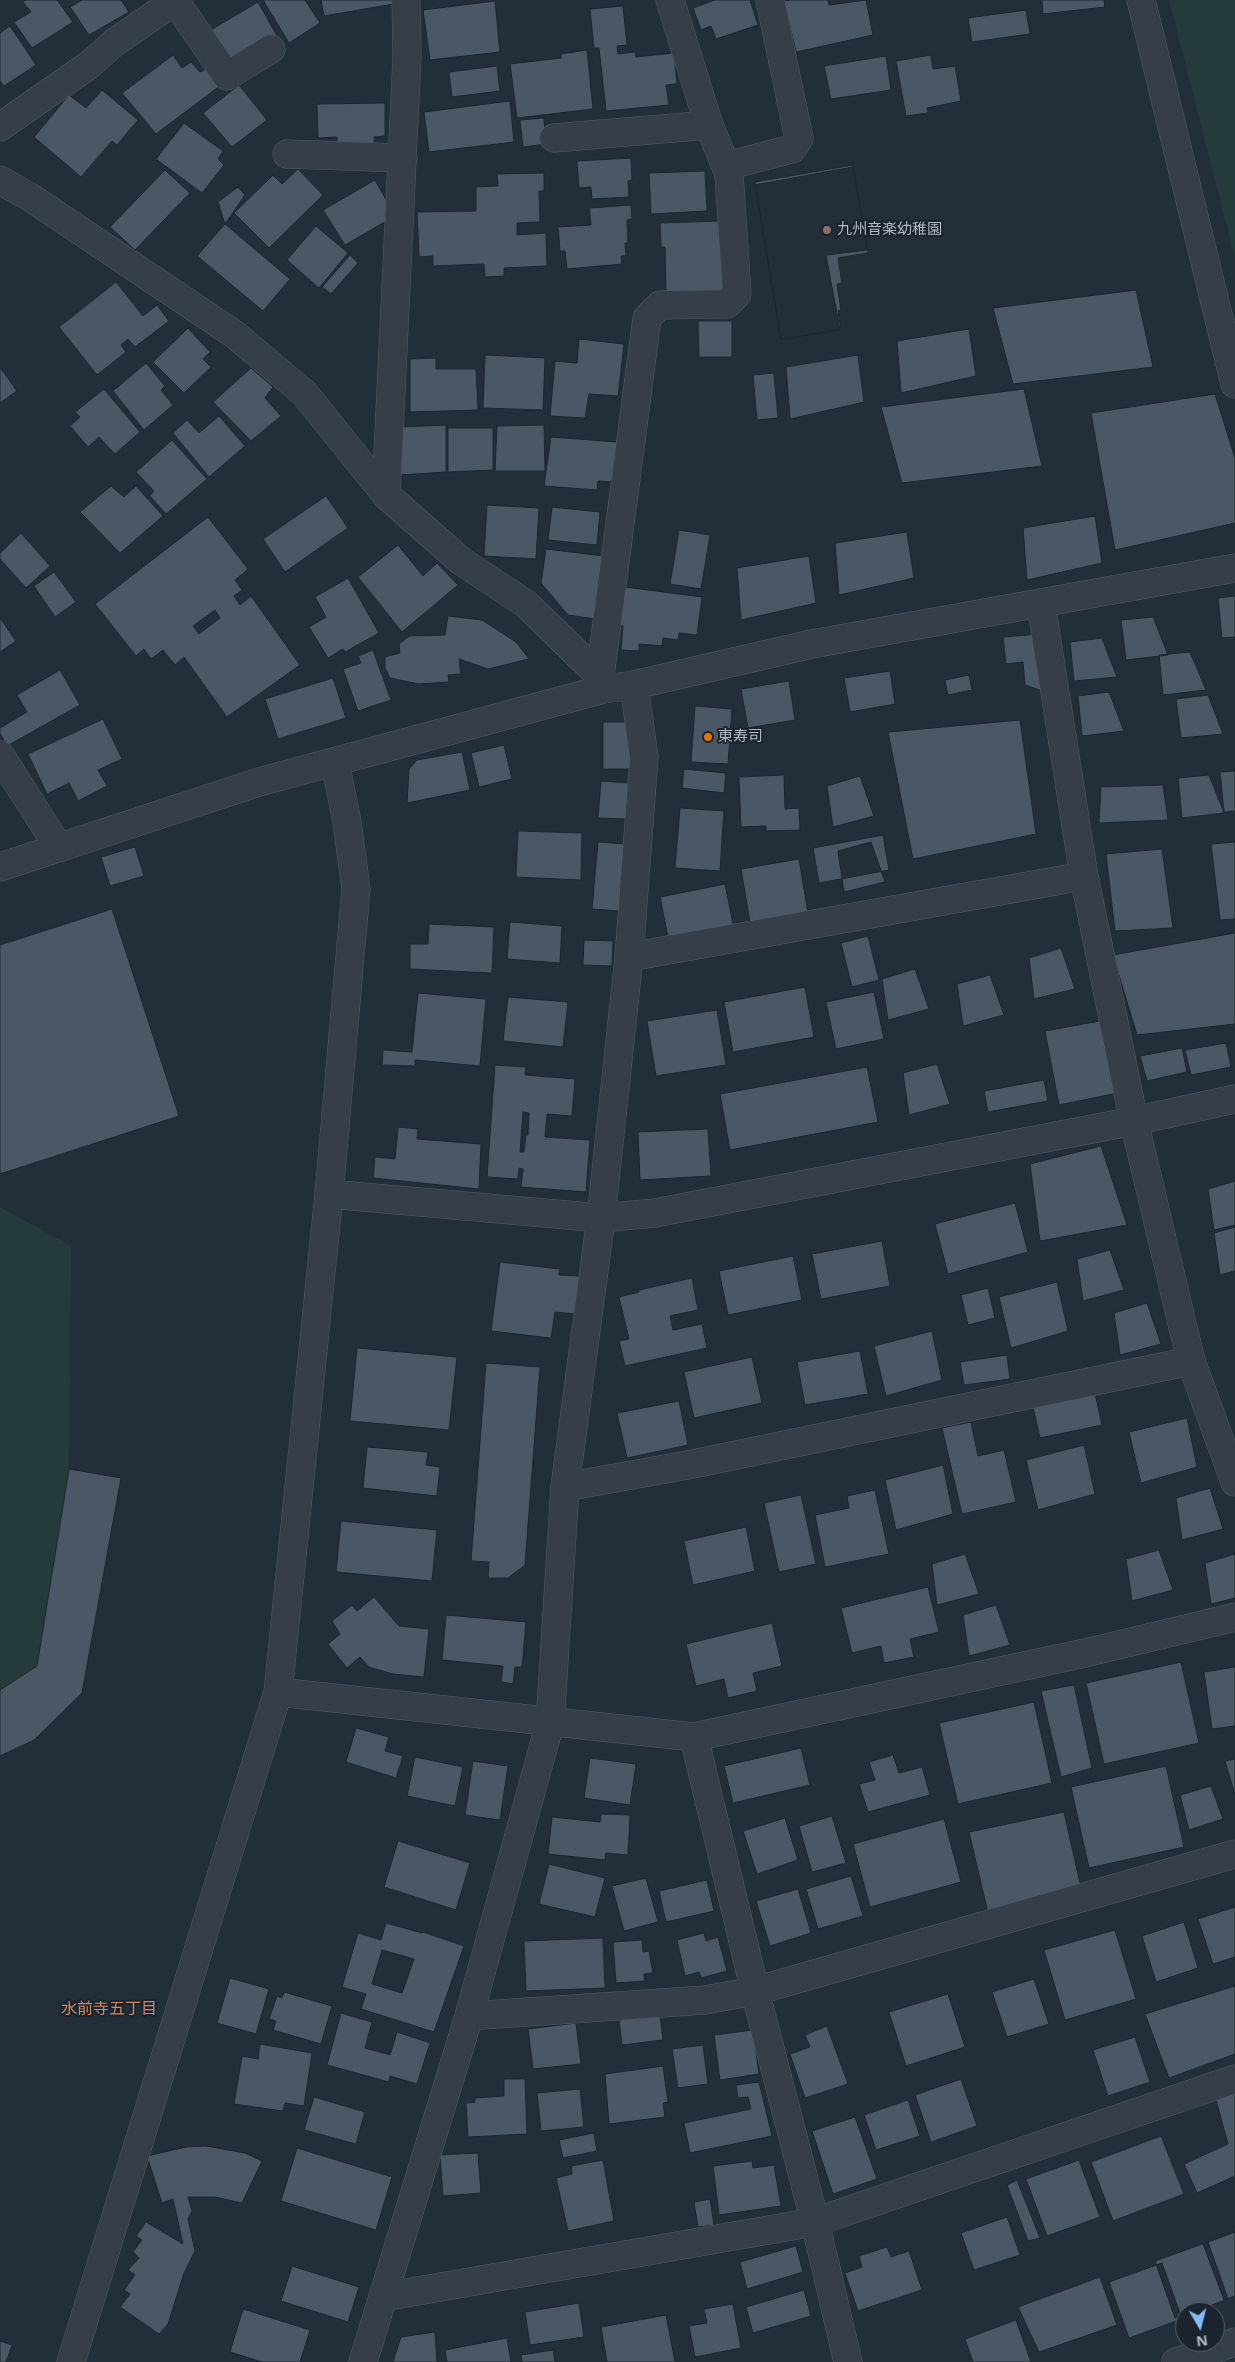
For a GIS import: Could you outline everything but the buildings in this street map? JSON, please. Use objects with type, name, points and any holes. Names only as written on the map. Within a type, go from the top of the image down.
[{"type":"street","points":[[386,495],[403,158],[407,57],[406,0]]},
{"type":"street","points":[[602,683],[647,318],[660,305],[727,304],[737,294],[729,174],[709,125],[670,0]]},
{"type":"street","points":[[726,166],[792,149],[799,138],[770,0]]},
{"type":"street","points":[[1141,0],[1235,384]]},
{"type":"street","points":[[0,127],[89,65],[115,42],[166,3],[227,76],[271,49]]},
{"type":"street","points":[[554,138],[709,125]]},
{"type":"street","points":[[287,154],[403,158]]},
{"type":"street","points":[[0,180],[30,197],[234,334],[304,393],[386,495],[461,562],[526,604],[602,683]]},
{"type":"street","points":[[0,867],[259,782],[335,762],[602,683],[634,685],[812,644],[1235,568]]},
{"type":"street","points":[[1041,604],[1084,876],[1134,1121],[1191,1361],[1235,1482]]},
{"type":"street","points":[[363,2362],[469,2016],[550,1723],[565,1488],[601,1218],[629,957],[644,757],[634,685]]},
{"type":"street","points":[[0,755],[59,848]]},
{"type":"street","points":[[71,2362],[278,1692],[329,1194],[356,889],[347,822],[335,762]]},
{"type":"street","points":[[629,957],[1084,876]]},
{"type":"street","points":[[329,1194],[601,1218],[665,1211],[1235,1100]]},
{"type":"street","points":[[565,1488],[693,1464],[1191,1361]]},
{"type":"street","points":[[278,1692],[550,1723],[694,1737],[1084,1653],[1235,1617]]},
{"type":"street","points":[[694,1737],[755,1991],[816,2222],[848,2362]]},
{"type":"street","points":[[469,2016],[705,2000],[755,1991],[1235,1854]]},
{"type":"street","points":[[383,2297],[816,2222],[1235,2079]]},
{"type":"street","points":[[1176,2362],[1235,2342]]},
{"type":"green space","points":[[1169,0],[1235,0],[1235,258]]},
{"type":"green space","points":[[0,1207],[71,1246],[69,1469],[37,1666],[0,1690]]},
{"type":"place","name":"九州音楽幼稚園","points":[[827,230]]},
{"type":"place","name":"東寿司","points":[[708,737]]},
{"type":"district","name":"水前寺五丁目","points":[[109,2009]]}]
